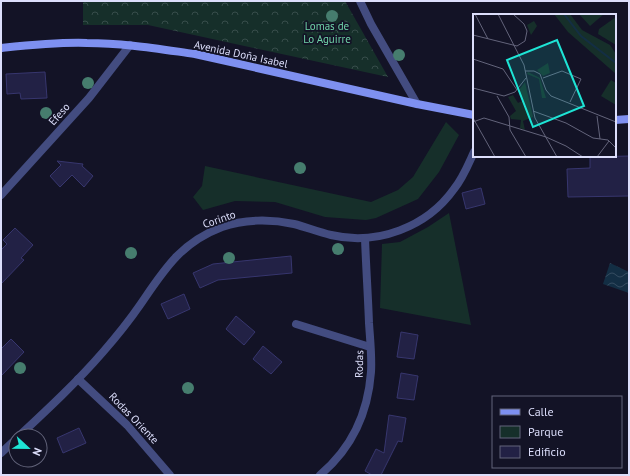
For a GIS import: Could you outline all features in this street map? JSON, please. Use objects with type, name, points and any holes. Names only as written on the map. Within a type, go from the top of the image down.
[{"type":"street","points":[[360,1],[371,24],[417,104]]},
{"type":"street","name":"Avenida Doña Isabel","points":[[1,48],[63,43],[87,43],[130,45],[195,54],[417,104],[473,115]]},
{"type":"street","name":"Efeso","points":[[1,195],[89,98],[130,45]]},
{"type":"street","points":[[616,120],[629,119]]},
{"type":"street","name":"Corinto","points":[[27,428],[78,379],[116,336],[167,266],[187,246],[209,233],[234,224],[257,221],[294,224],[331,235],[354,239],[379,237],[404,229],[428,216],[438,208],[455,189],[473,154]]},
{"type":"street","name":"Rodas","points":[[320,475],[343,452],[350,442],[362,418],[368,394],[371,366],[365,238]]},
{"type":"street","points":[[296,324],[370,347]]},
{"type":"street","name":"Rodas Oriente","points":[[78,379],[127,425],[170,475]]},
{"type":"green space","name":"Lomas de Lo Aguirre","points":[[83,1],[345,1],[388,77],[148,25],[83,25]]},
{"type":"green space","points":[[446,122],[459,135],[439,172],[418,199],[376,218],[366,220],[325,217],[275,202],[235,201],[203,210],[193,197],[202,186],[205,166],[371,202],[398,190],[413,177]]},
{"type":"green space","points":[[449,213],[471,325],[380,308],[382,244],[400,242],[428,227]]},
{"type":"water","points":[[610,263],[629,272],[629,293],[603,284]]},
{"type":"building","points":[[45,72],[47,98],[21,99],[20,93],[7,94],[6,74]]},
{"type":"building","points":[[629,156],[629,196],[568,197],[567,169],[590,168],[590,157]]},
{"type":"building","points":[[57,161],[83,164],[82,166],[93,176],[84,187],[72,175],[60,187],[50,176],[61,165]]},
{"type":"building","points":[[481,188],[485,204],[466,209],[462,193]]},
{"type":"building","points":[[15,228],[33,245],[21,258],[24,260],[1,284],[1,250],[7,244],[3,240]]},
{"type":"building","points":[[291,256],[292,273],[218,280],[200,288],[193,273],[213,264]]},
{"type":"building","points":[[184,294],[190,309],[168,319],[161,304]]},
{"type":"building","points":[[236,316],[255,332],[244,345],[226,329]]},
{"type":"building","points":[[401,332],[418,335],[414,359],[397,357]]},
{"type":"building","points":[[11,339],[24,352],[1,376],[1,349]]},
{"type":"building","points":[[263,346],[282,362],[271,374],[253,359]]},
{"type":"building","points":[[401,373],[418,376],[414,400],[397,398]]},
{"type":"building","points":[[389,415],[406,418],[402,442],[398,441],[381,475],[372,475],[365,471],[376,449],[384,453]]},
{"type":"building","points":[[79,428],[86,443],[63,453],[57,438]]}]
